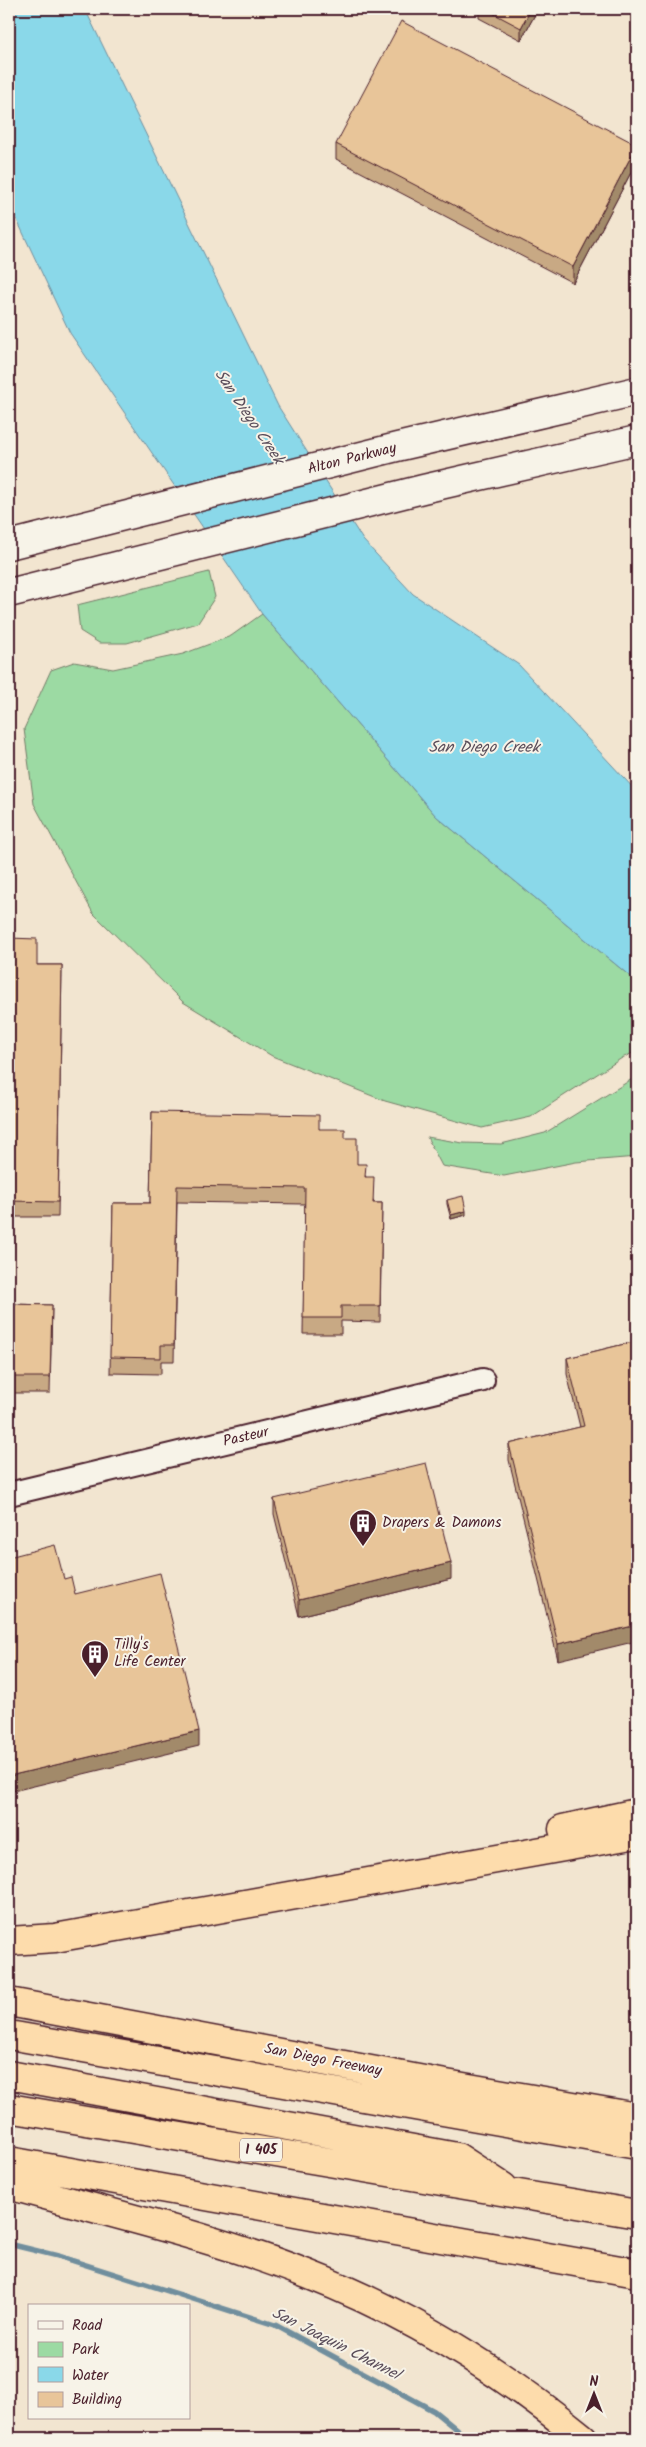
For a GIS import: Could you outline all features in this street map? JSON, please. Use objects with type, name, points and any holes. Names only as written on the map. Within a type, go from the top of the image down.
[{"type":"highway","points":[[56,1938],[637,1813]]},
{"type":"highway","points":[[9,1941],[56,1938],[637,1834]]},
{"type":"highway","name":"San Diego Freeway","points":[[9,2002],[440,2083],[637,2117]]},
{"type":"highway","points":[[9,2035],[637,2145]]},
{"type":"highway","points":[[9,2075],[457,2157],[513,2193]]},
{"type":"highway","name":"I 405","points":[[9,2108],[637,2214]]},
{"type":"highway","points":[[9,2161],[637,2274]]},
{"type":"highway","points":[[9,2185],[239,2250],[306,2274],[362,2298],[442,2339],[507,2379],[583,2438]]},
{"type":"main road","name":"Alton Parkway","points":[[9,545],[554,409],[637,392]]},
{"type":"main road","points":[[9,593],[570,454],[637,440]]},
{"type":"street","name":"Pasteur","points":[[9,1494],[483,1380]]},
{"type":"green space","points":[[209,572],[215,597],[198,623],[127,643],[99,643],[80,631],[77,605]]},
{"type":"green space","points":[[262,614],[436,816],[637,982],[637,1051],[622,1058],[531,1117],[482,1128],[385,1101],[272,1056],[183,1002],[93,913],[34,804],[24,729],[51,670],[74,662],[113,669],[183,654],[231,636]]},
{"type":"green space","points":[[637,1076],[637,1157],[576,1162],[504,1176],[442,1166],[427,1137],[463,1143],[501,1144],[545,1133]]},
{"type":"water","name":"San Diego Creek","points":[[9,9],[85,9],[278,406],[363,540],[413,594],[519,665],[637,792],[637,982],[436,816],[262,614],[70,333],[9,203]]},
{"type":"building","points":[[485,9],[531,9],[521,28]]},
{"type":"building","points":[[401,21],[637,145],[573,267],[336,144]]},
{"type":"building","points":[[9,938],[37,939],[37,965],[62,965],[58,1202],[9,1201]]},
{"type":"building","points":[[152,1112],[319,1115],[319,1129],[345,1129],[345,1138],[357,1138],[357,1164],[366,1164],[365,1177],[374,1177],[373,1203],[382,1203],[380,1306],[341,1306],[341,1318],[303,1318],[305,1188],[177,1186],[174,1345],[161,1345],[161,1358],[110,1357],[113,1203],[150,1203]]},
{"type":"building","points":[[463,1196],[466,1211],[451,1215],[447,1200]]},
{"type":"building","points":[[9,1304],[52,1305],[50,1377],[9,1377]]},
{"type":"building","points":[[637,1341],[637,1625],[558,1644],[509,1444],[584,1426],[567,1358]]},
{"type":"building","name":"Drapers & Damons","points":[[426,1463],[451,1563],[299,1600],[274,1499]]},
{"type":"building","name":"Tilly's Life Center","points":[[55,1545],[64,1579],[71,1577],[75,1594],[160,1573],[199,1731],[9,1776],[9,1557]]},
{"type":"waterway","name":"San Joaquin Channel","points":[[9,2244],[58,2256],[275,2325],[434,2411],[467,2438]]},
{"type":"place","name":"Drapers & Damons","points":[[363,1547]]},
{"type":"place","name":"Tilly's Life Center","points":[[95,1678]]}]
